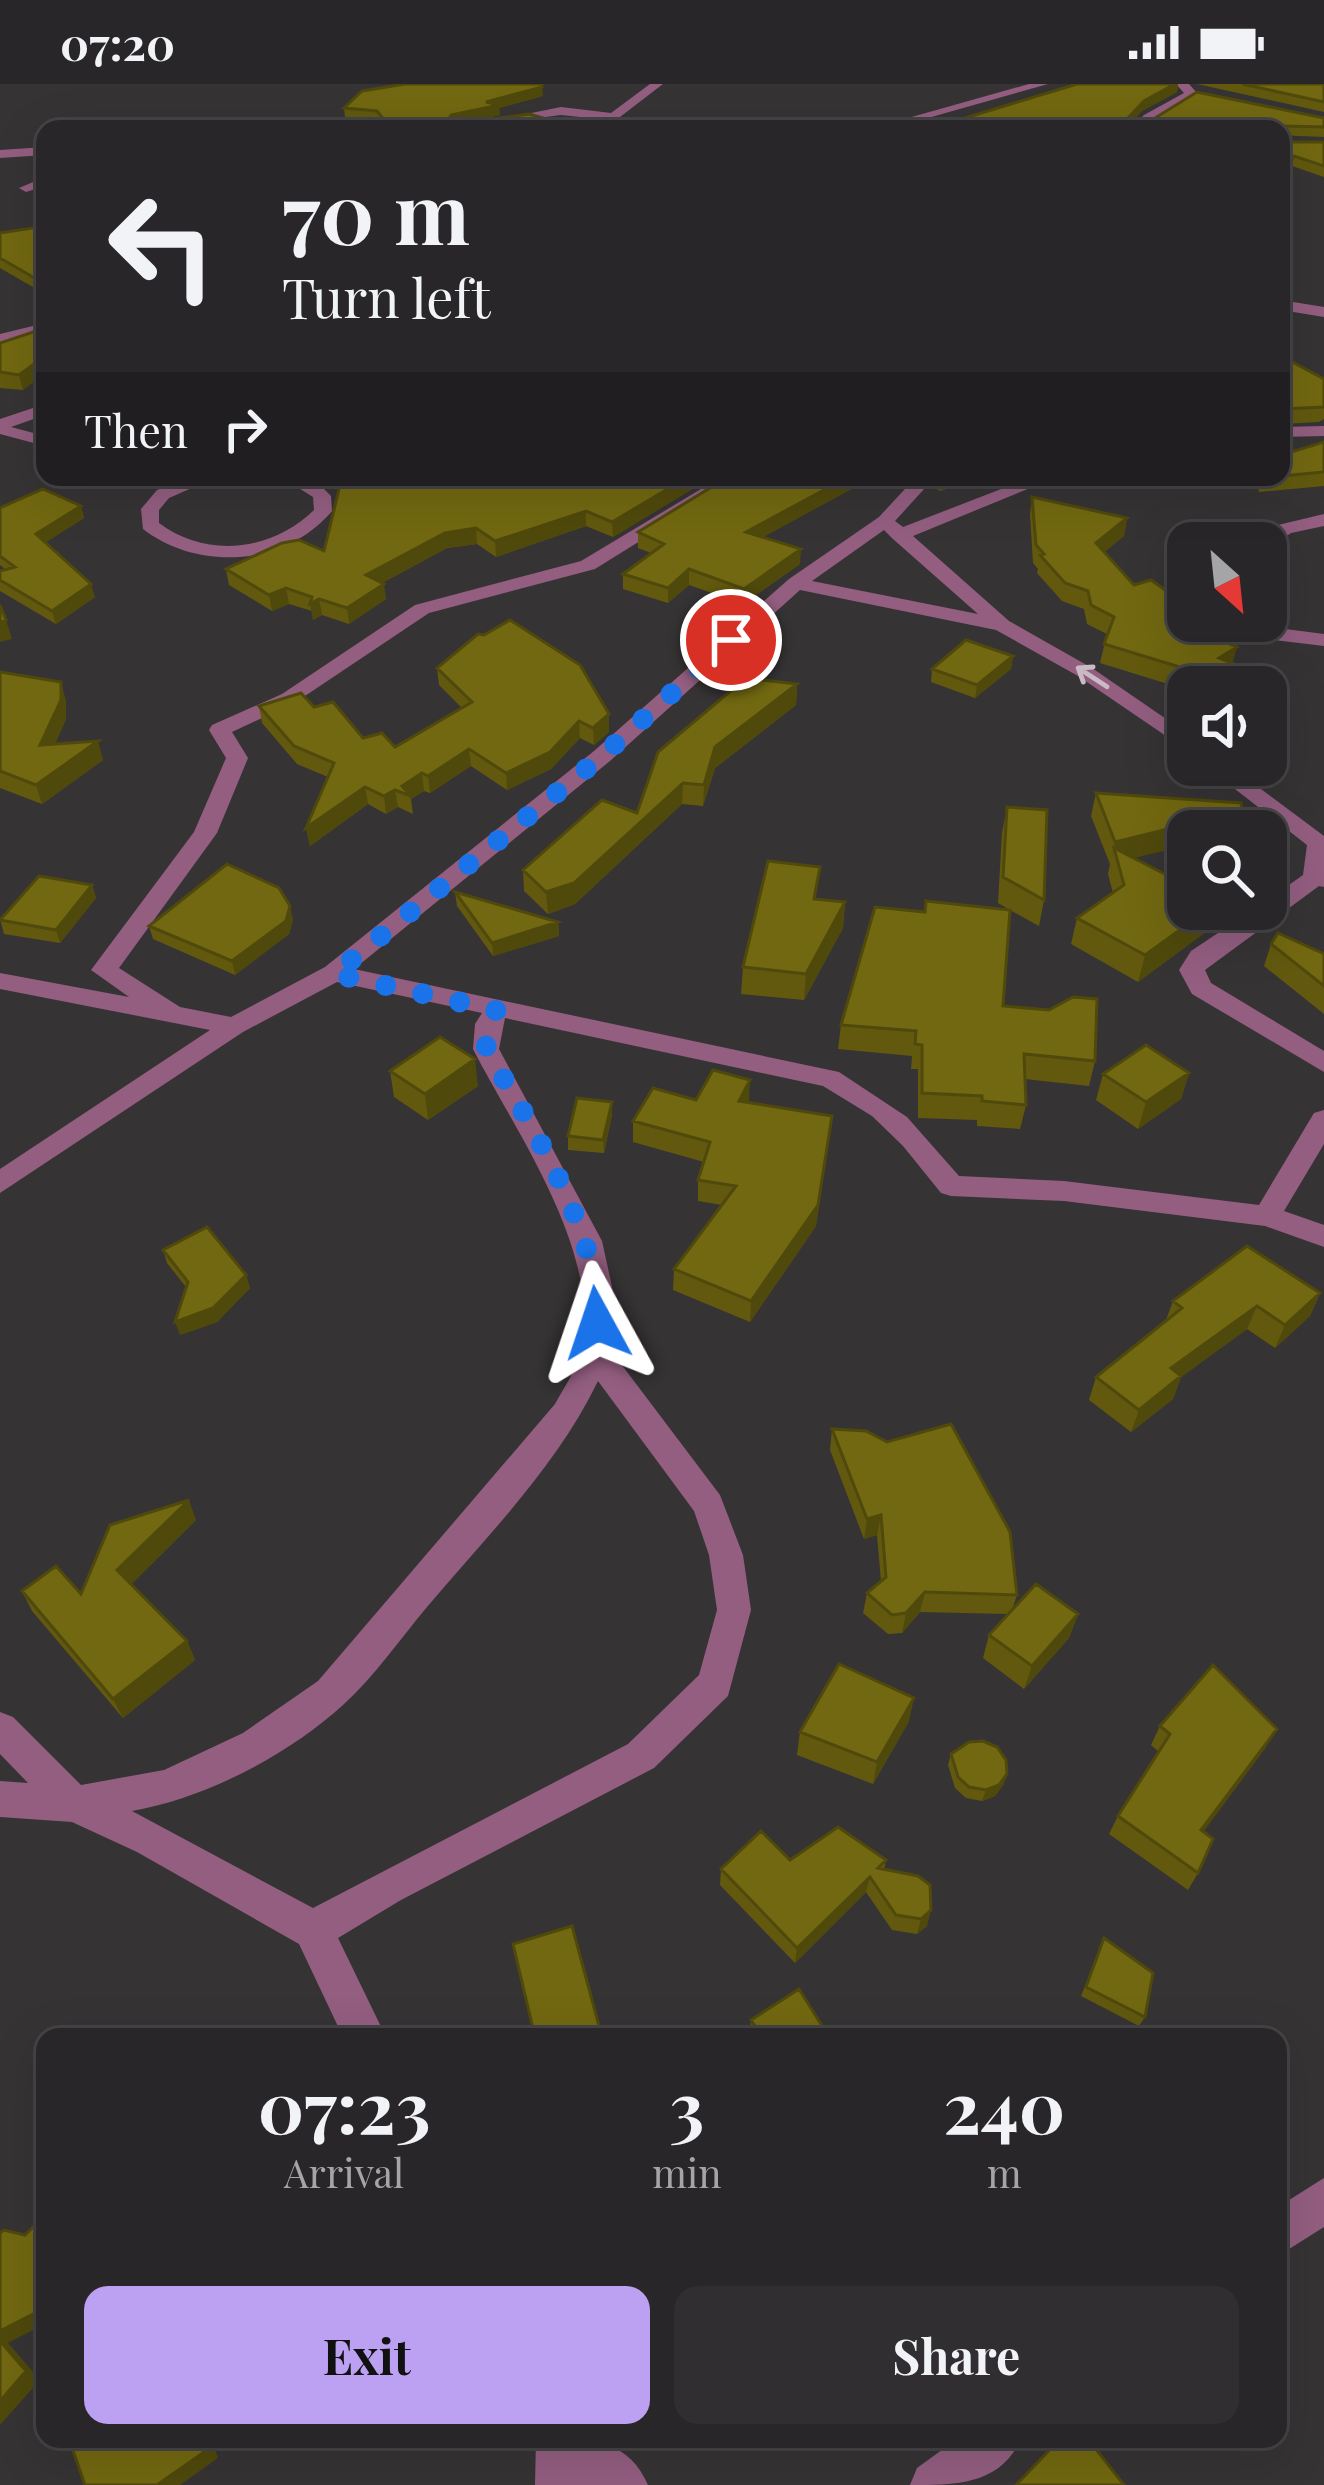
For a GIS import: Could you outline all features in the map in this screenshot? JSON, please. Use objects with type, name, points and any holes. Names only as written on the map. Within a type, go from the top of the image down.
[{"type":"street","points":[[613,117],[657,84]]},
{"type":"street","points":[[908,120],[1042,84]]},
{"type":"street","points":[[1143,120],[1186,88],[1210,97]]},
{"type":"street","points":[[510,120],[561,111],[616,120]]},
{"type":"street","points":[[0,154],[36,152]]},
{"type":"street","points":[[26,188],[36,184]]},
{"type":"street","points":[[1290,305],[1324,311]]},
{"type":"street","points":[[0,338],[36,330]]},
{"type":"street","points":[[0,427],[36,413]]},
{"type":"street","points":[[0,427],[36,438]]},
{"type":"street","points":[[1290,432],[1324,430]]},
{"type":"street","points":[[177,486],[150,509],[150,525],[175,543],[220,551],[256,548],[312,526],[323,511],[322,496],[311,486]]},
{"type":"street","points":[[174,1015],[104,970],[205,833],[237,758],[220,730],[289,698],[422,609],[588,565],[719,486]]},
{"type":"street","points":[[893,528],[920,486]]},
{"type":"street","points":[[0,1183],[234,1026],[334,974],[602,756],[796,583],[893,528],[1021,486]]},
{"type":"street","points":[[1287,529],[1324,520]]},
{"type":"street","points":[[893,528],[1002,625],[1085,672],[1167,729]]},
{"type":"street","points":[[796,583],[1002,625]]},
{"type":"street","points":[[1287,636],[1324,640]]},
{"type":"street","points":[[1243,786],[1318,843],[1319,879],[1200,956],[1192,970],[1201,988],[1324,1063]]},
{"type":"street","points":[[334,974],[830,1078],[851,1087],[932,1157],[950,1186],[1064,1191],[1268,1216],[1324,1236]]},
{"type":"street","points":[[0,981],[234,1026]]},
{"type":"street","points":[[0,1799],[74,1804],[167,1787],[256,1745],[331,1693],[533,1459],[567,1413],[596,1354],[598,1292],[587,1241],[486,1049],[488,1024],[496,1010]]},
{"type":"street","points":[[1268,1216],[1324,1120]]},
{"type":"street","points":[[314,1930],[387,1886],[641,1756],[715,1684],[734,1610],[726,1555],[708,1505],[596,1354]]},
{"type":"street","points":[[0,1729],[74,1804],[151,1839],[314,1930],[361,2028]]},
{"type":"street","points":[[1287,2227],[1324,2200]]},
{"type":"street","points":[[934,2485],[985,2448]]},
{"type":"street","points":[[560,2456],[624,2485]]},
{"type":"building","points":[[405,84],[542,84],[486,102],[499,105],[451,115],[448,120],[384,120],[377,111],[344,108],[362,91]]},
{"type":"building","points":[[1077,84],[1175,84],[1144,101],[1127,119],[1132,120],[958,120]]},
{"type":"building","points":[[1242,84],[1324,84],[1324,102]]},
{"type":"building","points":[[1197,92],[1324,118],[1324,127],[1290,126],[1290,120],[1152,120]]},
{"type":"building","points":[[529,114],[550,120],[483,120]]},
{"type":"building","points":[[1290,142],[1324,142],[1324,166],[1294,156],[1290,163]]},
{"type":"building","points":[[36,227],[36,279],[0,258],[0,233]]},
{"type":"building","points":[[36,331],[36,363],[19,375],[0,372],[0,343]]},
{"type":"building","points":[[1290,361],[1324,379],[1324,407],[1290,409]]},
{"type":"building","points":[[1324,442],[1324,472],[1290,475],[1290,452]]},
{"type":"building","points":[[340,486],[673,486],[612,522],[586,511],[495,541],[476,528],[445,533],[366,575],[384,584],[347,608],[319,599],[310,604],[312,597],[286,588],[269,595],[226,569],[282,543],[299,540],[324,551]]},
{"type":"building","points":[[713,486],[831,486],[746,532],[801,549],[744,589],[689,569],[668,588],[623,574],[664,544],[638,532]]},
{"type":"building","points":[[43,489],[81,506],[36,534],[91,584],[52,611],[0,580],[0,571],[15,567],[0,556],[0,508]]},
{"type":"building","points":[[1032,497],[1127,518],[1096,543],[1134,585],[1151,580],[1167,591],[1167,642],[1225,642],[1237,647],[1219,658],[1240,666],[1176,666],[1104,644],[1114,617],[1091,605],[1088,591],[1065,583],[1036,545]]},
{"type":"building","points":[[510,620],[580,665],[609,714],[593,728],[579,721],[550,752],[506,773],[469,749],[428,776],[422,773],[402,786],[411,796],[395,790],[384,796],[365,787],[306,828],[334,763],[294,746],[259,706],[301,693],[314,707],[333,702],[363,738],[382,733],[395,747],[472,702],[437,668],[478,634]]},
{"type":"building","points":[[966,640],[1013,656],[977,685],[932,669]]},
{"type":"building","points":[[0,672],[61,682],[61,700],[40,745],[98,741],[36,785],[0,771]]},
{"type":"building","points":[[746,678],[797,684],[715,747],[704,785],[683,783],[574,883],[546,892],[523,870],[602,800],[637,813],[658,752]]},
{"type":"building","points":[[1096,793],[1241,803],[1242,810],[1167,810],[1167,829],[1115,842]]},
{"type":"building","points":[[1007,807],[1047,810],[1044,900],[1003,877]]},
{"type":"building","points":[[1114,848],[1167,875],[1167,930],[1180,930],[1145,955],[1077,918],[1124,885]]},
{"type":"building","points":[[768,861],[820,867],[814,899],[845,902],[806,974],[743,967]]},
{"type":"building","points":[[227,864],[279,888],[290,906],[286,921],[232,961],[149,926]]},
{"type":"building","points":[[39,876],[92,885],[56,930],[0,920]]},
{"type":"building","points":[[455,892],[558,922],[492,943]]},
{"type":"building","points":[[926,901],[1010,910],[1003,1006],[1049,1010],[1073,997],[1097,999],[1095,1061],[1024,1054],[1026,1105],[982,1101],[982,1096],[922,1093],[922,1045],[915,1044],[916,1031],[841,1025],[875,907],[925,912]]},
{"type":"building","points":[[1278,933],[1324,954],[1324,986],[1271,944]]},
{"type":"building","points":[[440,1037],[475,1059],[425,1094],[390,1071]]},
{"type":"building","points":[[1146,1045],[1189,1073],[1146,1102],[1103,1074]]},
{"type":"building","points":[[713,1070],[750,1080],[739,1101],[832,1116],[818,1205],[751,1301],[674,1269],[736,1186],[698,1180],[710,1142],[633,1121],[653,1088],[696,1100]]},
{"type":"building","points":[[577,1098],[612,1102],[603,1140],[568,1136]]},
{"type":"building","points":[[207,1227],[246,1275],[213,1308],[175,1322],[188,1282],[163,1250]]},
{"type":"building","points":[[1247,1246],[1320,1293],[1285,1325],[1257,1306],[1171,1368],[1181,1376],[1139,1410],[1096,1377],[1182,1308],[1173,1301]]},
{"type":"building","points":[[951,1424],[1010,1532],[1017,1595],[925,1592],[906,1613],[892,1615],[867,1593],[886,1577],[881,1515],[867,1519],[832,1429],[866,1431],[887,1442]]},
{"type":"building","points":[[189,1500],[117,1570],[187,1641],[113,1699],[22,1591],[56,1566],[81,1594],[110,1525]]},
{"type":"building","points":[[1036,1584],[1078,1614],[1032,1666],[989,1635]]},
{"type":"building","points":[[839,1664],[914,1698],[877,1762],[800,1732]]},
{"type":"building","points":[[1213,1665],[1277,1729],[1201,1830],[1213,1839],[1198,1873],[1118,1816],[1170,1734],[1160,1726]]},
{"type":"building","points":[[969,1742],[997,1747],[1006,1760],[1007,1774],[999,1785],[986,1790],[969,1787],[958,1777],[951,1754]]},
{"type":"building","points":[[838,1827],[886,1860],[878,1868],[918,1876],[930,1885],[931,1910],[921,1919],[896,1915],[870,1877],[797,1948],[721,1869],[761,1831],[790,1860]]},
{"type":"building","points":[[572,1926],[600,2028],[533,2028],[513,1944]]},
{"type":"building","points":[[1104,1938],[1153,1973],[1145,2017],[1086,1987]]},
{"type":"building","points":[[799,1989],[823,2028],[756,2028],[751,2020]]},
{"type":"building","points":[[36,2224],[36,2313],[0,2331],[0,2233],[25,2235]]},
{"type":"building","points":[[0,2341],[26,2371],[0,2401]]},
{"type":"building","points":[[72,2448],[207,2450],[157,2485],[85,2485]]},
{"type":"building","points":[[1051,2448],[1095,2448],[1124,2485],[1016,2485]]},
{"type":"route","points":[[597,1323],[598,1292],[587,1241],[486,1049],[488,1024],[496,1010],[334,974],[602,756],[731,640]]}]
